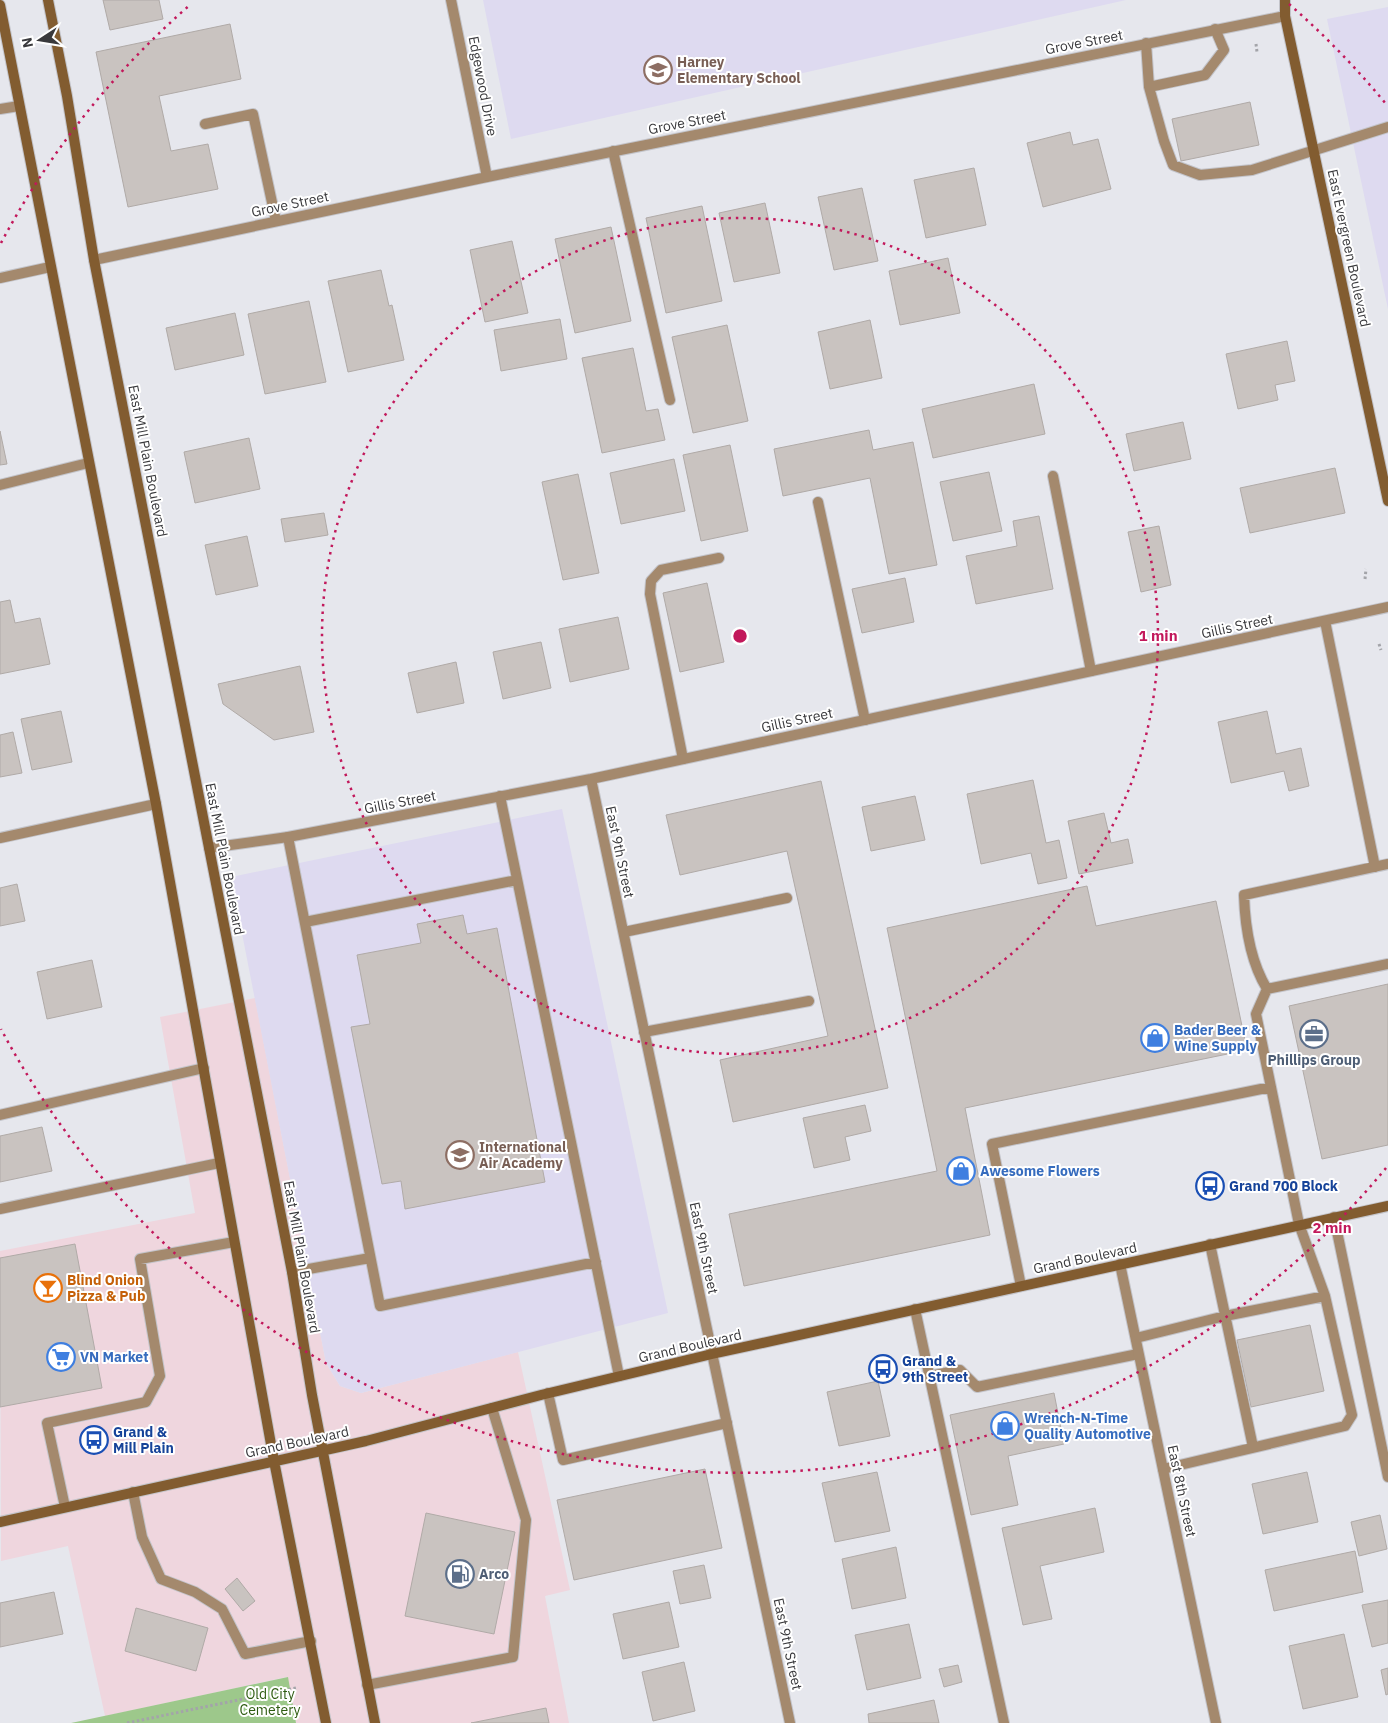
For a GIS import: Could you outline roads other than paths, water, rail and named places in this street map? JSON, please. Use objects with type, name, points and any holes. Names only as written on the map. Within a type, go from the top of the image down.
[{"type":"main road","name":"East Mill Plain Boulevard","points":[[48,0],[67,96],[94,260],[292,1272],[322,1451],[375,1723]]},
{"type":"main road","name":"East Evergreen Boulevard","points":[[1285,0],[1286,16],[1388,501]]},
{"type":"main road","points":[[0,5],[156,804],[274,1461],[326,1723]]},
{"type":"main road","name":"Grand Boulevard","points":[[0,1522],[366,1441],[548,1393],[712,1354],[1388,1206]]},
{"type":"street","name":"Edgewood Drive","points":[[452,0],[487,177]]},
{"type":"street","name":"Grove Street","points":[[94,260],[613,151],[1286,16]]},
{"type":"street","points":[[1149,87],[1205,76],[1224,50],[1215,30]]},
{"type":"street","points":[[1146,43],[1149,87],[1164,141],[1173,165],[1200,175],[1252,170],[1388,127]]},
{"type":"street","points":[[0,109],[19,106]]},
{"type":"street","points":[[205,124],[254,114],[276,221]]},
{"type":"street","points":[[613,151],[670,400]]},
{"type":"street","points":[[0,278],[50,267]]},
{"type":"street","points":[[0,485],[88,463]]},
{"type":"street","points":[[1053,476],[1092,671]]},
{"type":"street","points":[[818,502],[865,720]]},
{"type":"street","points":[[683,759],[650,594],[651,581],[661,570],[719,558]]},
{"type":"street","name":"Gillis Street","points":[[209,848],[288,837],[591,779],[1388,607]]},
{"type":"street","points":[[1325,622],[1375,867]]},
{"type":"street","name":"East 9th Street","points":[[591,779],[790,1723]]},
{"type":"street","points":[[500,796],[619,1376]]},
{"type":"street","points":[[0,838],[156,804]]},
{"type":"street","points":[[288,837],[380,1306],[596,1262]]},
{"type":"street","points":[[1267,989],[1258,975],[1251,951],[1245,917],[1244,895],[1388,864]]},
{"type":"street","points":[[305,922],[517,880]]},
{"type":"street","points":[[624,932],[787,898]]},
{"type":"street","points":[[1267,989],[1388,964]]},
{"type":"street","points":[[1163,1469],[1345,1426],[1352,1415],[1325,1296],[1299,1224],[1256,1014],[1267,989]]},
{"type":"street","points":[[644,1032],[808,1000]]},
{"type":"street","points":[[0,1116],[204,1068]]},
{"type":"street","points":[[1021,1286],[992,1144],[1271,1087]]},
{"type":"street","points":[[0,1209],[219,1162]]},
{"type":"street","points":[[1334,1217],[1388,1477]]},
{"type":"street","points":[[65,1507],[47,1423],[146,1402],[160,1376],[140,1259],[234,1242]]},
{"type":"street","points":[[1210,1244],[1253,1447]]},
{"type":"street","points":[[292,1272],[370,1258]]},
{"type":"street","name":"East 8th Street","points":[[1120,1264],[1216,1723]]},
{"type":"street","points":[[1136,1338],[1225,1316],[1325,1296]]},
{"type":"street","points":[[915,1309],[1004,1723]]},
{"type":"street","points":[[930,1376],[960,1370],[977,1387],[1138,1354]]},
{"type":"street","points":[[548,1393],[564,1460],[727,1423]]},
{"type":"street","points":[[367,1685],[513,1657],[526,1520],[492,1408]]},
{"type":"street","points":[[133,1492],[142,1537],[162,1579],[195,1592],[222,1609],[245,1654],[311,1641]]},
{"type":"place","name":"Harney Elementary School","points":[[658,70]]},
{"type":"place","name":"Phillips Group","points":[[1314,1034]]},
{"type":"place","name":"Bader Beer & Wine Supply","points":[[1155,1038]]},
{"type":"place","name":"International Air Academy","points":[[460,1155]]},
{"type":"place","name":"Awesome Flowers","points":[[961,1171]]},
{"type":"place","name":"Grand 700 Block","points":[[1210,1186]]},
{"type":"place","name":"Blind Onion Pizza & Pub","points":[[48,1288]]},
{"type":"place","name":"VN Market","points":[[61,1357]]},
{"type":"place","name":"Grand & 9th Street","points":[[883,1369]]},
{"type":"place","name":"Wrench-N-Time Quality Automotive","points":[[1005,1426]]},
{"type":"place","name":"Grand & Mill Plain","points":[[94,1440]]},
{"type":"place","name":"Arco","points":[[460,1574]]},
{"type":"park label","name":"Old City Cemetery","points":[[270,1702]]}]
